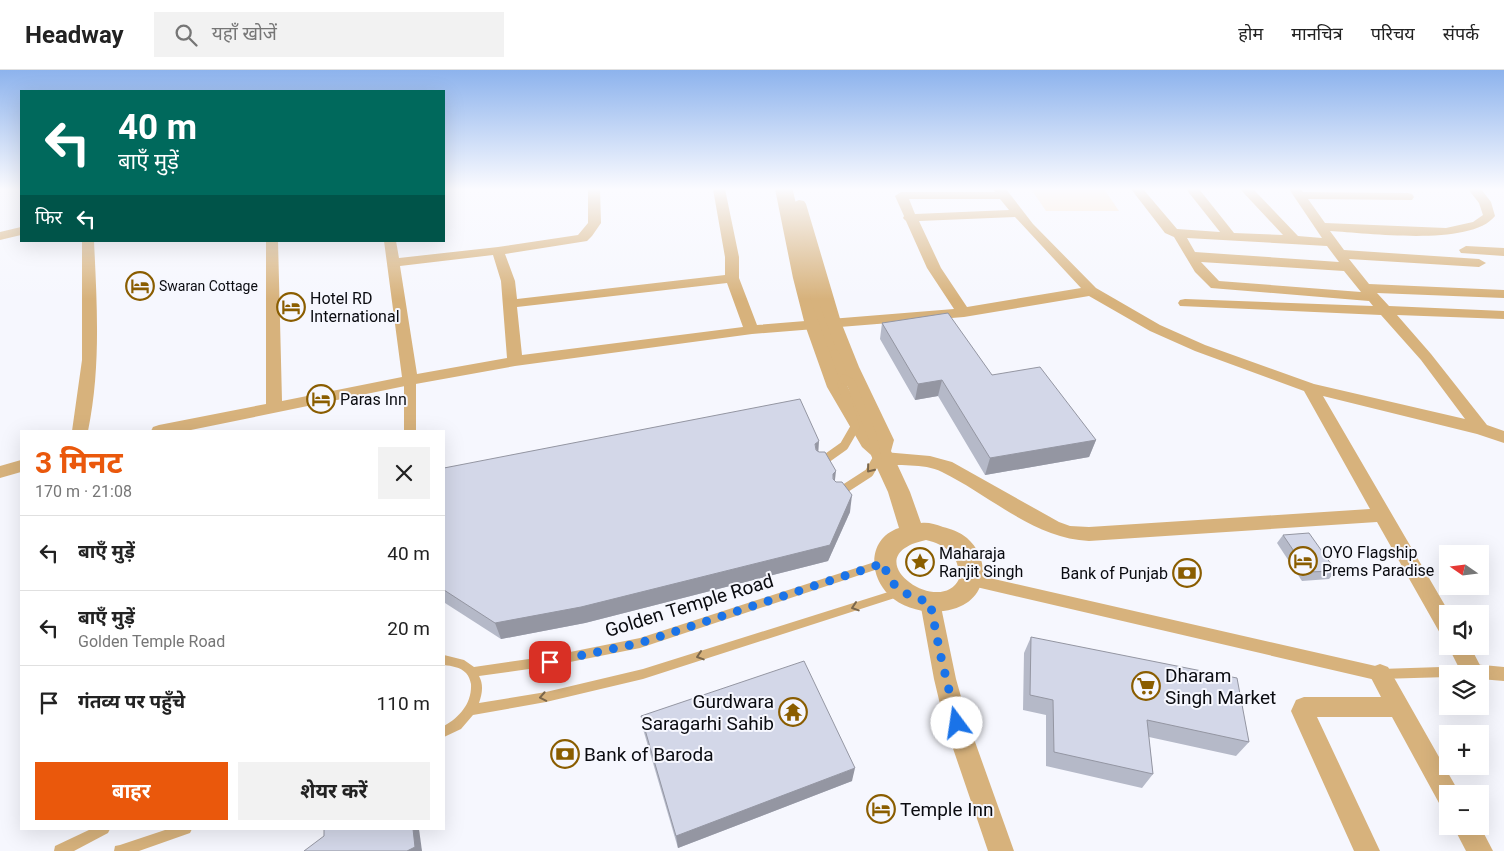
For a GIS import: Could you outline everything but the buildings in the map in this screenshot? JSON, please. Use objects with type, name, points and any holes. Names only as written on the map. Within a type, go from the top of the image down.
[{"type":"street","points":[[394,263],[498,251],[582,238],[591,232],[594,225]]},
{"type":"street","points":[[726,225],[732,257],[732,278],[752,330]]},
{"type":"street","points":[[790,225],[814,325],[837,387],[869,442],[882,454],[899,492],[912,532]]},
{"type":"street","points":[[805,225],[816,271],[833,324],[884,440],[882,454]]},
{"type":"street","points":[[913,225],[934,268],[964,313]]},
{"type":"street","points":[[1030,225],[1091,291],[1125,312],[1182,340],[1310,388],[1481,429],[1504,437]]},
{"type":"street","points":[[1165,225],[1169,230],[1178,233],[1331,242]]},
{"type":"street","points":[[1221,225],[1230,236]]},
{"type":"street","points":[[1280,225],[1294,240]]},
{"type":"street","points":[[1320,227],[1446,232],[1475,225]]},
{"type":"street","points":[[1320,227],[1348,267],[1384,311],[1426,357],[1481,429]]},
{"type":"street","points":[[0,236],[20,231]]},
{"type":"street","points":[[1178,233],[1191,256],[1211,282],[1216,285],[1369,292],[1503,288]]},
{"type":"street","points":[[80,430],[85,409],[91,334],[88,242]]},
{"type":"street","points":[[272,242],[274,406]]},
{"type":"street","points":[[390,242],[410,380],[410,430]]},
{"type":"street","points":[[1466,250],[1504,252]]},
{"type":"street","points":[[498,251],[508,281],[512,304],[515,361]]},
{"type":"street","points":[[1340,254],[1479,263]]},
{"type":"street","points":[[1191,256],[1348,267]]},
{"type":"street","points":[[512,304],[732,278]]},
{"type":"street","points":[[164,430],[274,406],[515,361],[752,330],[964,313],[1091,291]]},
{"type":"street","points":[[1185,303],[1504,315]]},
{"type":"street","points":[[1310,388],[1439,613]]},
{"type":"street","points":[[882,454],[946,466],[1053,528],[1070,533],[1089,534],[1382,515]]},
{"type":"street","points":[[0,472],[20,466]]},
{"type":"street","points":[[926,531],[952,540],[962,548],[970,558],[973,570],[972,580],[966,590],[957,597],[945,601],[930,602],[915,599],[902,592],[888,578],[884,563],[885,552],[891,542],[912,532],[926,531]]},
{"type":"street","points":[[972,580],[1380,674],[1443,785]]},
{"type":"street","points":[[930,602],[957,723],[1001,851]]},
{"type":"street","points":[[1489,673],[1504,674]]},
{"type":"street","points":[[1367,851],[1302,711],[1310,706],[1399,708]]},
{"type":"street","points":[[1471,835],[1480,851]]},
{"type":"lane","points":[[797,225],[815,302],[844,379],[850,383],[872,435],[877,459],[869,473],[837,493]]},
{"type":"lane","points":[[820,463],[844,446],[855,427],[842,384],[844,379]]},
{"type":"lane","name":"Golden Temple Road","points":[[472,672],[550,662],[640,643],[884,563]]},
{"type":"lane","points":[[470,710],[546,697],[644,674],[902,592]]},
{"type":"lane","points":[[445,660],[464,664],[472,672],[476,680],[477,690],[470,710],[460,722],[445,731]]},
{"type":"lane","points":[[1380,674],[1439,672]]},
{"type":"lane","points":[[60,851],[102,830]]},
{"type":"lane","points":[[120,851],[183,830]]},
{"type":"place","name":"Swaran Cottage","points":[[140,286]]},
{"type":"place","name":"Hotel RD International","points":[[291,307]]},
{"type":"place","name":"Paras Inn","points":[[321,399]]},
{"type":"place","name":"OYO Flagship Prems Paradise","points":[[1303,561]]},
{"type":"place","name":"Maharaja Ranjit Singh","points":[[920,562]]},
{"type":"place","name":"Bank of Punjab","points":[[1187,573]]},
{"type":"place","name":"Dharam Singh Market","points":[[1146,686]]},
{"type":"place","name":"Gurdwara Saragarhi Sahib","points":[[793,712]]},
{"type":"place","name":"Bank of Baroda","points":[[565,754]]},
{"type":"place","name":"Temple Inn","points":[[881,809]]},
{"type":"route","points":[[550,662],[640,643],[884,563],[888,578],[894,586],[915,599],[930,602],[957,723]]}]
